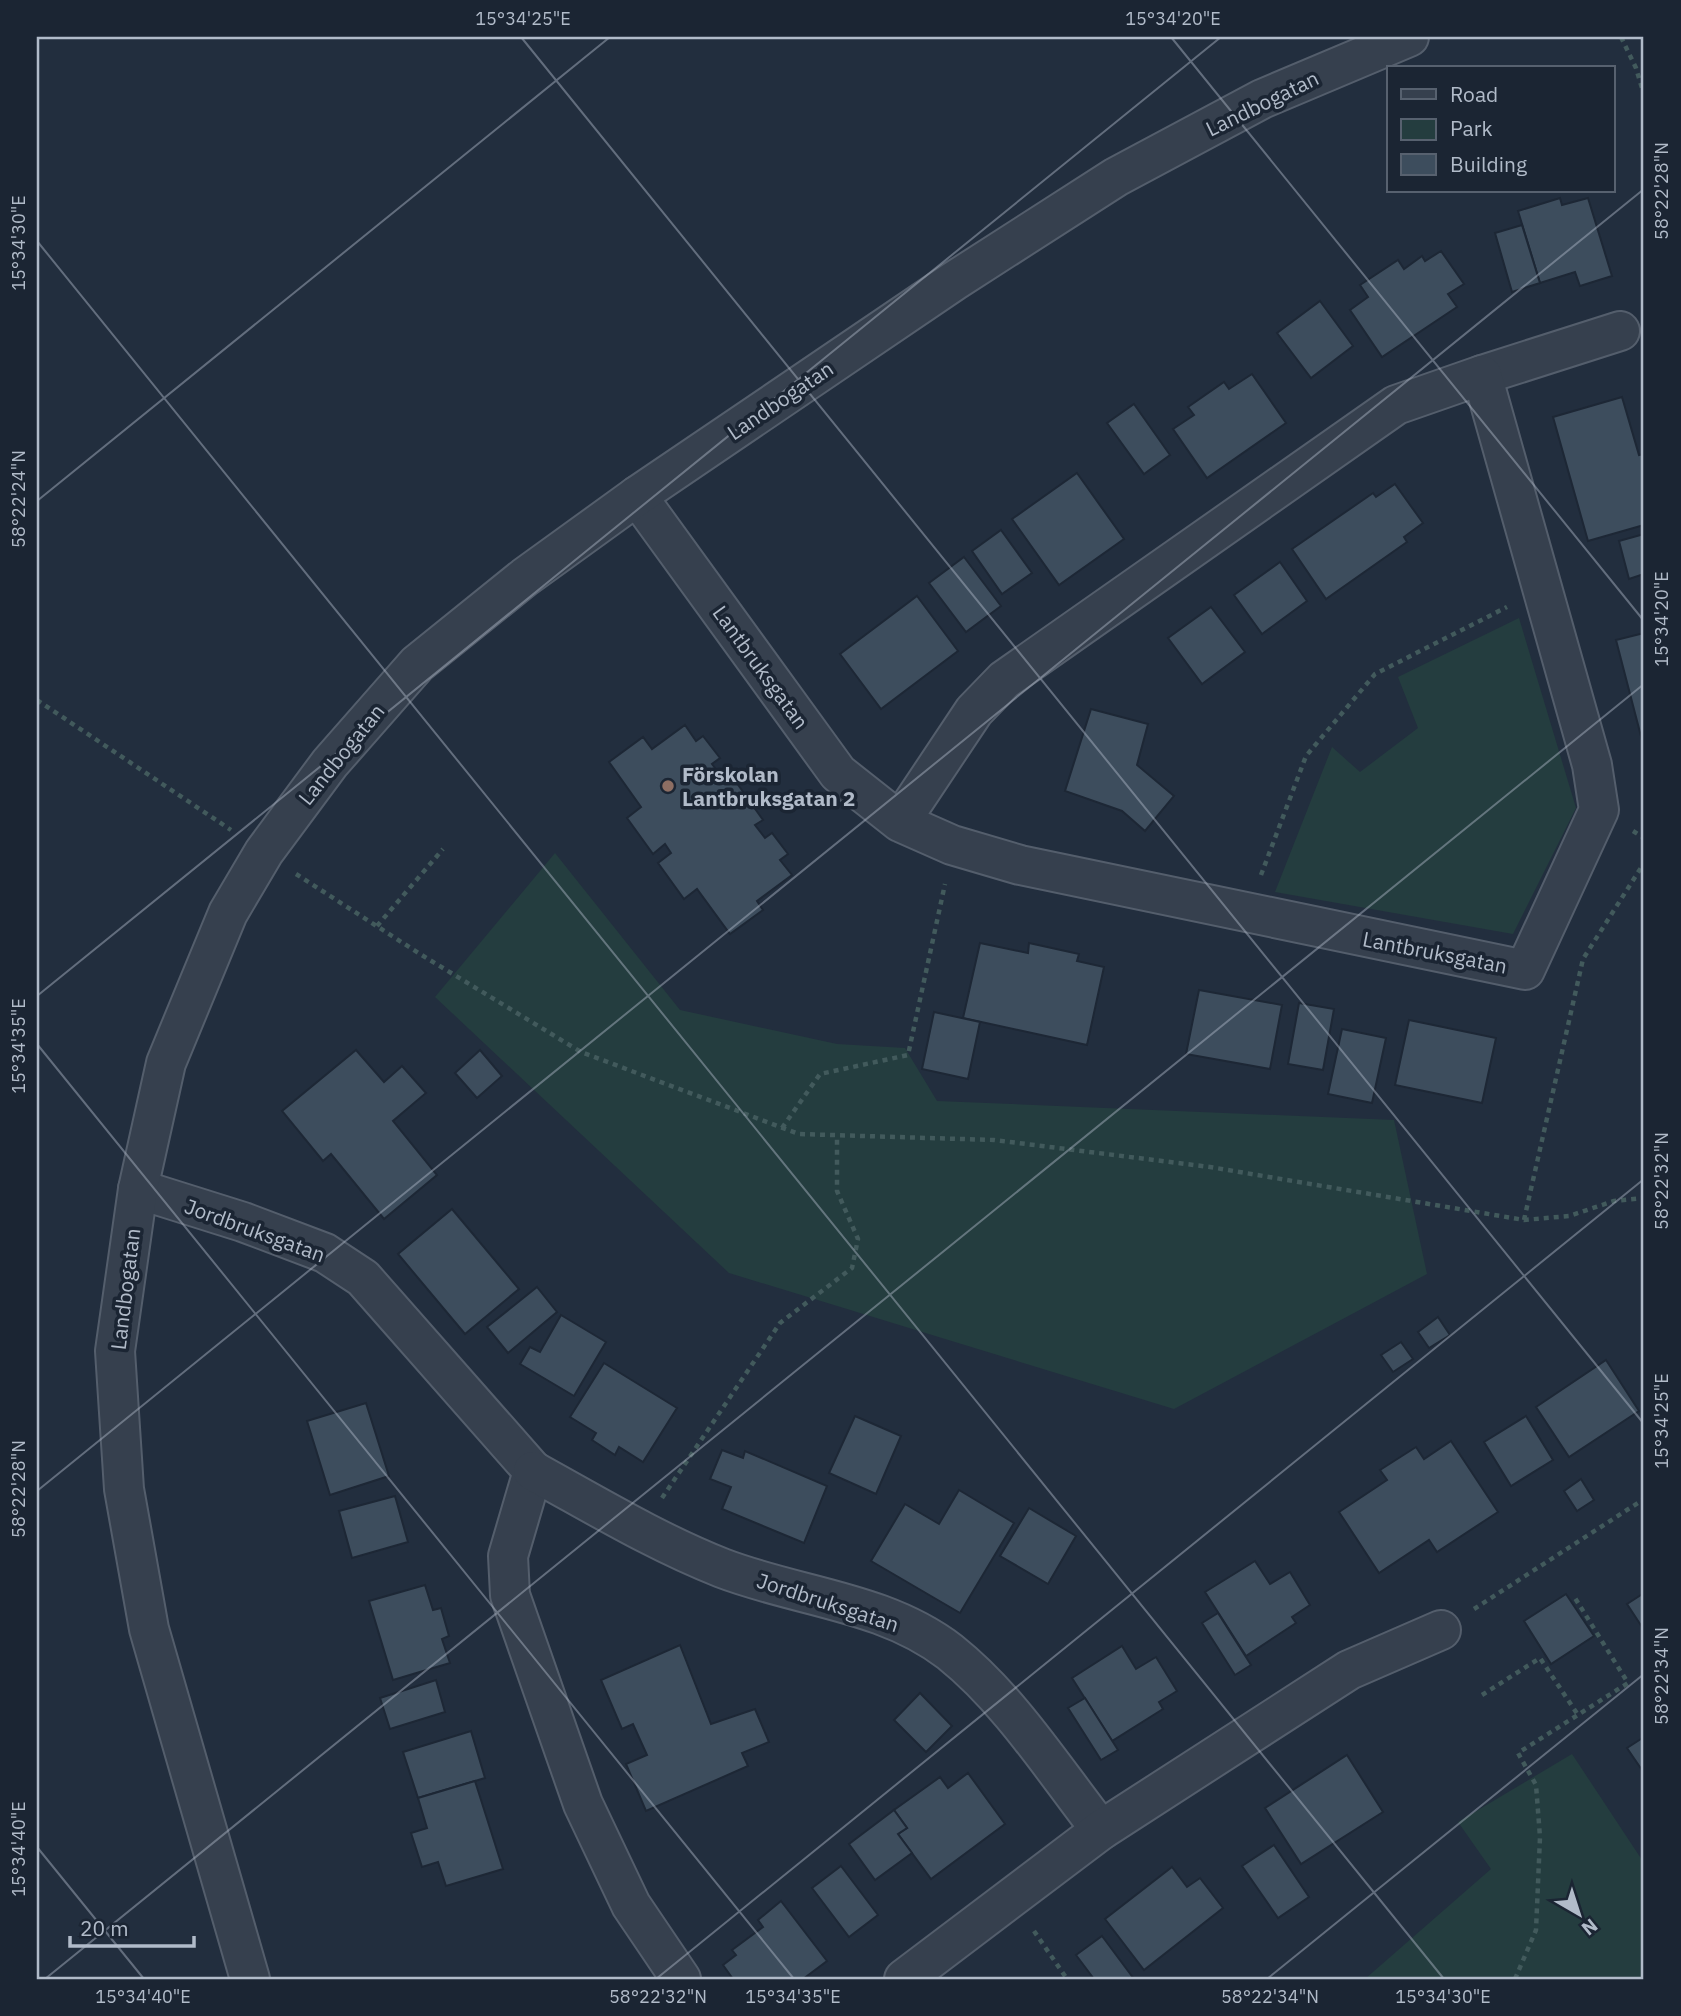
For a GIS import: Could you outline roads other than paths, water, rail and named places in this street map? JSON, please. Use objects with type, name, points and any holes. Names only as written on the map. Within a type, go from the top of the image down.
[{"type":"street","name":"Landbogatan","points":[[250,1979],[149,1629],[124,1489],[115,1351],[138,1189],[166,1063],[228,913],[264,852],[330,763],[417,664],[525,577],[637,496],[954,281],[1116,177],[1262,99],[1409,37]]},
{"type":"street","points":[[900,822],[974,711],[1004,680],[1395,405],[1620,331]]},
{"type":"street","name":"Lantbruksgatan","points":[[637,496],[838,773],[900,822],[973,852],[1020,865],[1525,970],[1599,810],[1592,765],[1482,375]]},
{"type":"street","name":"Jordbruksgatan","points":[[138,1189],[243,1222],[325,1253],[363,1278],[533,1471],[640,1531],[724,1569],[890,1617],[949,1652],[998,1698],[1101,1830]]},
{"type":"street","points":[[533,1471],[508,1556],[510,1595],[583,1804],[631,1905],[681,1979]]},
{"type":"street","points":[[904,1979],[1101,1830],[1349,1670],[1441,1630]]},
{"type":"place","name":"Förskolan Lantbruksgatan 2","points":[[668,786]]}]
